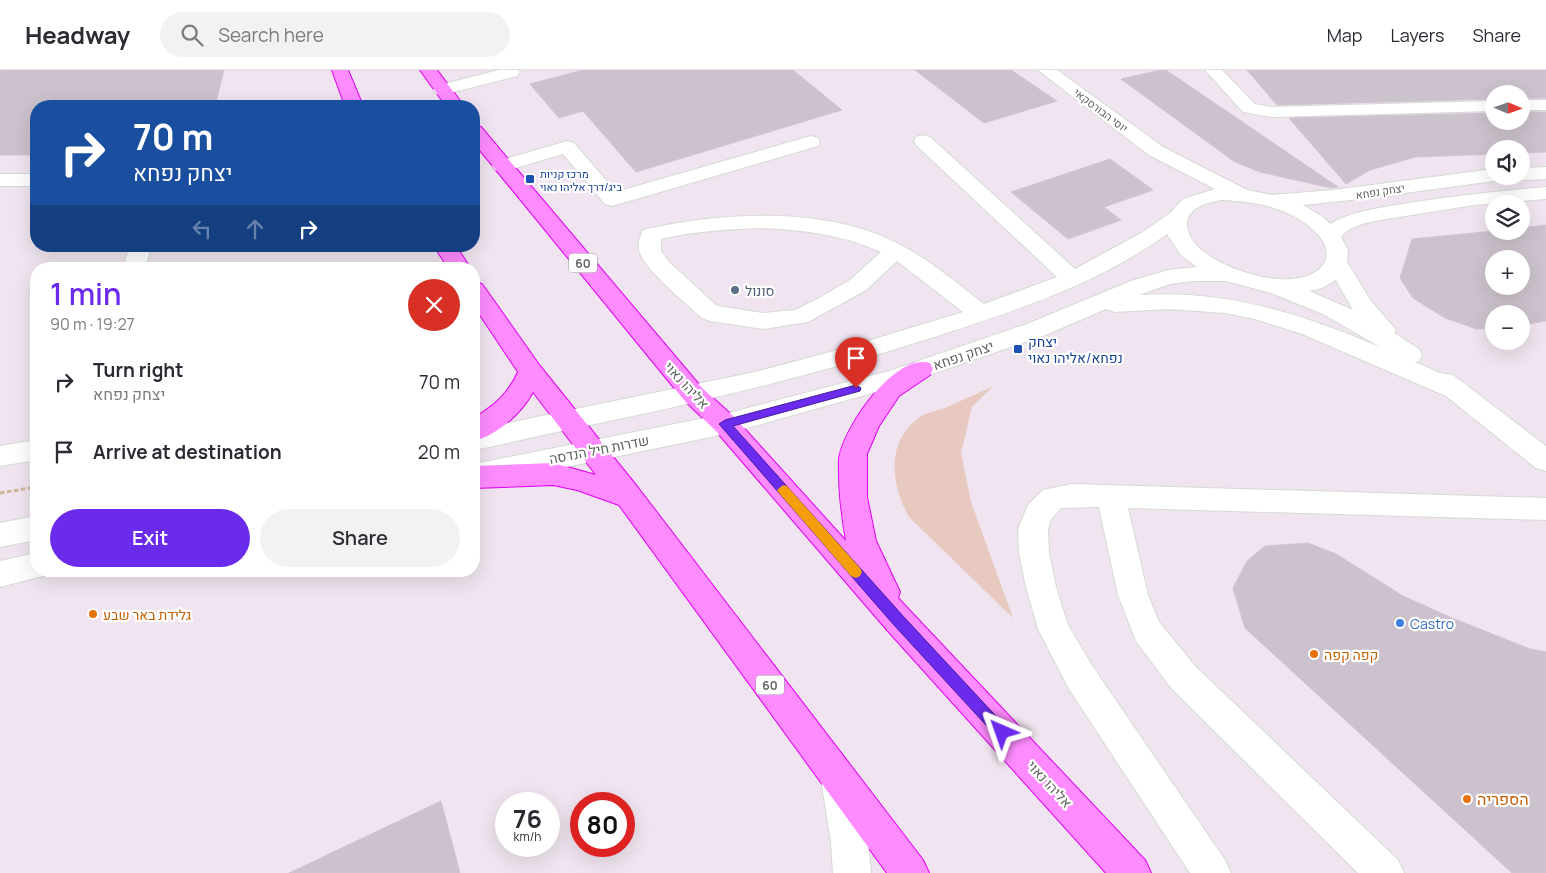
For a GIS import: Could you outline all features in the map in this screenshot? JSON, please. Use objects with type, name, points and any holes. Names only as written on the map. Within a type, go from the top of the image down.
[{"type":"highway","points":[[340,70],[352,100]]},
{"type":"highway","points":[[428,70],[450,100]]},
{"type":"highway","name":"אליהו נאוי","points":[[480,138],[693,394],[725,424],[898,620],[1132,873]]},
{"type":"highway","name":"60","points":[[480,297],[566,420],[629,498],[910,873]]},
{"type":"highway","points":[[898,620],[861,541],[853,497],[853,454],[867,422],[890,390],[921,369]]},
{"type":"highway","points":[[480,427],[510,407],[521,394],[531,372]]},
{"type":"highway","points":[[480,476],[553,474],[579,480],[629,498]]},
{"type":"street","points":[[442,90],[511,72],[508,70]]},
{"type":"street","points":[[1213,70],[1250,108],[1271,112],[1485,106]]},
{"type":"street","name":"יוסי הבורסקאי","points":[[1061,74],[1156,151],[1196,173],[1244,194]]},
{"type":"street","points":[[1530,106],[1546,105]]},
{"type":"street","points":[[923,141],[1073,279]]},
{"type":"street","points":[[502,166],[567,147],[612,200],[811,142]]},
{"type":"street","name":"יוסי הבורסקאי","points":[[1156,151],[1182,188],[1182,211],[1177,231],[1186,247],[1202,262],[1226,274]]},
{"type":"street","points":[[1530,174],[1546,173]]},
{"type":"street","name":"יצחק נפחא","points":[[1266,199],[1322,198],[1485,176]]},
{"type":"street","points":[[0,180],[30,180]]},
{"type":"street","name":"יצחק נפחא","points":[[1331,236],[1336,229],[1352,220],[1374,215],[1474,199],[1546,193]]},
{"type":"street","points":[[480,439],[693,394],[873,349],[981,314],[1073,279],[1133,249],[1202,198],[1221,194],[1244,194],[1266,199],[1304,214],[1331,236],[1337,250],[1337,263],[1362,306],[1412,357]]},
{"type":"street","points":[[894,252],[858,285],[827,303],[800,316],[763,321],[710,313],[662,268],[650,252],[651,235],[679,227],[733,221],[827,228],[876,241],[913,262],[981,314]]},
{"type":"street","points":[[1268,286],[1293,286],[1314,282],[1329,274],[1337,263]]},
{"type":"street","name":"יצחק נפחא","points":[[725,424],[894,378],[1035,330],[1139,286],[1168,277],[1194,274],[1226,274]]},
{"type":"street","points":[[1226,274],[1303,296],[1371,330],[1460,392],[1546,461]]},
{"type":"street","points":[[1094,306],[1128,302],[1184,302],[1257,311],[1362,348],[1460,392]]},
{"type":"street","name":"שדרות חיל הנדסה","points":[[480,475],[725,424]]},
{"type":"street","points":[[0,456],[30,451]]},
{"type":"street","points":[[1212,873],[1081,678],[1054,628],[1041,588],[1034,554],[1033,529],[1038,513],[1053,498],[1072,495],[1546,509]]},
{"type":"street","points":[[1111,496],[1134,595],[1147,632],[1184,678],[1385,873]]},
{"type":"street","points":[[0,534],[30,529]]},
{"type":"street","points":[[0,574],[30,567]]},
{"type":"street","points":[[839,778],[850,842],[852,873]]},
{"type":"path","points":[[0,493],[30,489]]},
{"type":"shaded area","points":[[992,387],[972,407],[961,453],[971,502],[1013,618],[909,517],[903,505],[895,478],[896,451],[909,427],[922,416]]},
{"type":"building","points":[[0,70],[224,70],[216,100],[30,100],[30,155],[0,155]]},
{"type":"building","points":[[583,70],[793,70],[842,110],[636,172],[583,111],[559,118],[530,84]]},
{"type":"building","points":[[915,70],[1011,70],[1057,101],[984,123]]},
{"type":"building","points":[[1166,70],[1338,187],[1331,188],[1260,172],[1235,162],[1121,79]]},
{"type":"building","points":[[1247,70],[1546,70],[1546,98],[1530,98],[1530,85],[1485,85],[1485,99],[1277,105]]},
{"type":"building","points":[[1530,112],[1546,112],[1546,152],[1530,153],[1530,140],[1485,140],[1485,154],[1415,157],[1370,170],[1346,184],[1289,118],[1485,113],[1485,130],[1530,130]]},
{"type":"building","points":[[1110,159],[1153,190],[1104,207],[1121,220],[1068,239],[1011,192]]},
{"type":"building","points":[[1546,225],[1546,321],[1530,324],[1530,305],[1485,305],[1485,329],[1477,329],[1445,318],[1413,298],[1400,278],[1412,239],[1485,232],[1485,240],[1530,240],[1530,227]]},
{"type":"building","points":[[1308,543],[1336,554],[1403,596],[1530,649],[1546,652],[1546,873],[1512,873],[1245,628],[1233,588],[1247,561],[1265,546]]},
{"type":"building","points":[[441,801],[460,873],[289,873]]},
{"type":"slow traffic","points":[[783,490],[856,572]]},
{"type":"place","name":"מרכז קניות ביג/דרך אליהו נאוי","points":[[530,179]]},
{"type":"place","name":"סונול","points":[[735,290]]},
{"type":"place","name":"יצחק נפחא/אליהו נאוי","points":[[1018,349]]},
{"type":"place","name":"גלידת באר שבע","points":[[93,614]]},
{"type":"place","name":"Castro","points":[[1400,623]]},
{"type":"place","name":"קפה קפה","points":[[1314,654]]},
{"type":"place","name":"הספריה","points":[[1467,799]]},
{"type":"route","points":[[856,388],[725,424],[898,620],[1002,732]]}]
